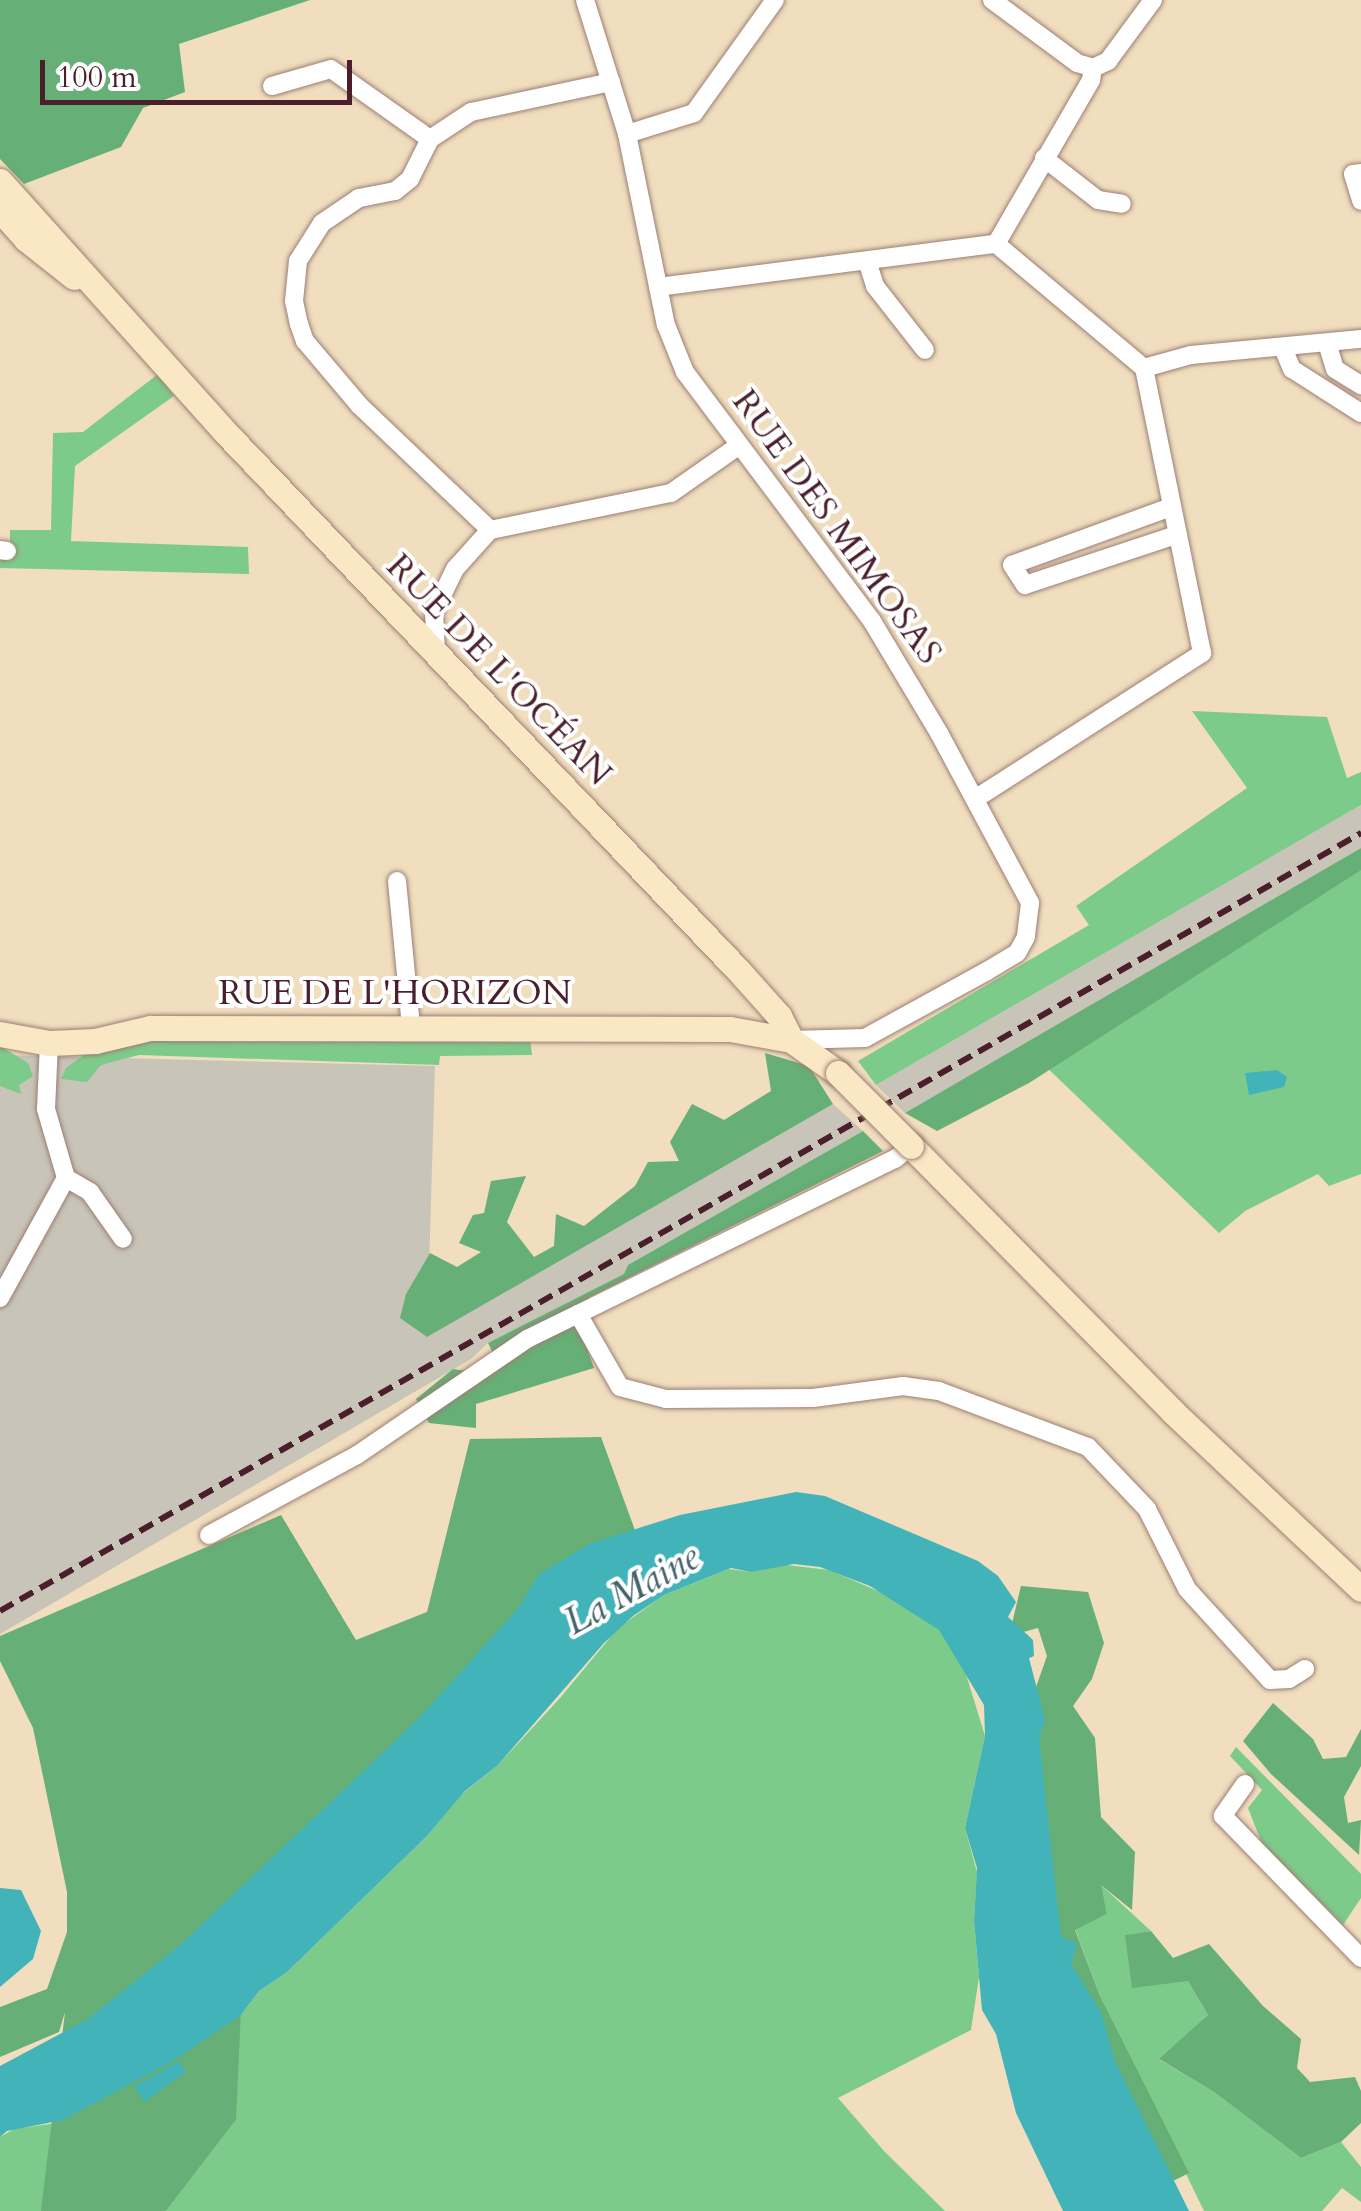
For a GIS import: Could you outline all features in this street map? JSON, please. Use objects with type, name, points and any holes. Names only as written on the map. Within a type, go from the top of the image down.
[{"type":"main road","name":"RUE DE L'OCÉAN","points":[[0,180],[113,308],[436,654],[738,970],[779,1016],[792,1040],[838,1072],[1173,1412],[1192,1425],[1361,1589]]},
{"type":"main road","name":"RUE DE L'OCÉAN","points":[[0,210],[26,239],[113,308]]},
{"type":"main road","name":"RUE DE L'HORIZON","points":[[0,1034],[48,1043],[96,1042],[150,1028],[730,1029],[792,1040]]},
{"type":"street","name":"RUE DES MIMOSAS","points":[[585,0],[627,134],[666,326],[685,372],[872,621],[1030,902],[1026,936],[1017,953],[865,1038],[792,1040]]},
{"type":"street","points":[[627,134],[694,113],[775,0]]},
{"type":"street","points":[[992,0],[1077,63],[1093,68],[1108,61],[1153,0]]},
{"type":"street","points":[[996,244],[1092,80],[1093,68]]},
{"type":"street","points":[[272,86],[332,69],[430,139]]},
{"type":"street","points":[[490,530],[360,406],[305,341],[294,302],[298,261],[322,223],[359,198],[395,191],[410,179],[430,139],[471,112],[611,82]]},
{"type":"street","points":[[1044,158],[1098,200],[1122,204]]},
{"type":"street","points":[[1361,174],[1353,174],[1361,201]]},
{"type":"street","points":[[658,287],[996,244],[1144,368],[1202,653],[975,799]]},
{"type":"street","points":[[868,261],[876,286],[925,350]]},
{"type":"street","points":[[1144,368],[1191,355],[1361,339]]},
{"type":"street","points":[[1328,343],[1335,368],[1361,385]]},
{"type":"street","points":[[1283,348],[1292,369],[1361,413]]},
{"type":"street","points":[[436,654],[434,612],[455,569],[490,530],[671,493],[738,446]]},
{"type":"street","points":[[1172,508],[1012,566],[1025,586],[1176,535]]},
{"type":"street","points":[[398,881],[411,1028]]},
{"type":"street","points":[[48,1043],[46,1108],[66,1178],[90,1192],[122,1239]]},
{"type":"street","points":[[209,1535],[357,1455],[527,1339],[895,1159],[911,1146]]},
{"type":"street","points":[[0,1298],[66,1178]]},
{"type":"street","points":[[578,1314],[620,1387],[666,1400],[813,1398],[903,1386],[939,1391],[1088,1448],[1147,1509],[1187,1588],[1270,1680],[1288,1678],[1305,1669]]},
{"type":"street","points":[[1245,1784],[1223,1816],[1361,1958]]},
{"type":"shaded area","points":[[1361,805],[1361,848],[1138,979],[905,1113],[876,1085]]},
{"type":"shaded area","points":[[0,1055],[435,1066],[427,1336],[833,1104],[863,1131],[628,1265],[624,1274],[488,1343],[471,1359],[0,1634]]},
{"type":"green space","points":[[0,0],[310,0],[179,44],[185,92],[143,108],[121,147],[24,184],[0,159]]},
{"type":"green space","points":[[158,374],[174,396],[75,466],[71,541],[248,547],[249,574],[0,568],[0,560],[10,560],[10,530],[51,530],[53,433],[83,432]]},
{"type":"green space","points":[[1192,711],[1327,717],[1347,778],[1361,772],[1361,805],[876,1085],[858,1061],[1089,925],[1076,906],[1247,788]]},
{"type":"green space","points":[[1361,848],[1361,870],[1029,1083],[937,1131],[905,1113]]},
{"type":"green space","points":[[1361,860],[1361,1174],[1329,1186],[1318,1174],[1245,1211],[1219,1233],[1038,1059]]},
{"type":"green space","points":[[140,1039],[530,1039],[532,1055],[440,1056],[439,1065],[139,1055],[101,1065],[87,1082],[61,1079],[66,1068],[86,1053]]},
{"type":"green space","points":[[0,1046],[28,1063],[33,1076],[19,1085],[21,1094],[0,1086]]},
{"type":"green space","points":[[765,1053],[809,1066],[833,1104],[427,1337],[400,1318],[406,1294],[430,1253],[457,1267],[481,1252],[459,1243],[473,1215],[484,1213],[491,1181],[526,1176],[507,1222],[534,1257],[554,1246],[556,1214],[584,1226],[635,1186],[648,1162],[679,1161],[670,1142],[692,1104],[724,1120],[771,1091]]},
{"type":"green space","points":[[863,1131],[883,1151],[590,1297],[577,1321],[594,1368],[476,1404],[476,1428],[429,1423],[416,1399],[453,1369],[487,1374],[499,1365],[488,1343],[624,1274],[628,1265]]},
{"type":"green space","points":[[601,1437],[640,1544],[245,1921],[236,2120],[166,2211],[41,2211],[65,2012],[59,2032],[0,2057],[0,2007],[47,1989],[67,1932],[67,1892],[33,1728],[0,1661],[0,1636],[281,1515],[356,1640],[427,1612],[470,1439]]},
{"type":"green space","points":[[778,1564],[829,1570],[892,1597],[942,1632],[965,1671],[985,1736],[965,1828],[977,1872],[974,1921],[979,1977],[971,2030],[838,2098],[884,2151],[945,2211],[166,2211],[236,2120],[179,2061],[241,2015],[259,1991],[286,1973],[427,1836],[461,1795],[498,1765],[560,1698],[618,1628],[664,1595],[729,1569],[751,1572]]},
{"type":"green space","points":[[1021,1586],[1088,1592],[1104,1643],[1092,1679],[1073,1706],[1095,1738],[1101,1817],[1135,1852],[1132,1910],[1101,1885],[1107,1914],[1075,1930],[1100,1996],[1189,2173],[1157,2189],[1050,1961],[1030,1704],[1047,1656],[1038,1628],[1009,1636]]},
{"type":"green space","points":[[1273,1703],[1313,1739],[1323,1759],[1346,1757],[1361,1729],[1361,1766],[1344,1797],[1348,1823],[1361,1820],[1359,1855],[1271,1774],[1243,1741]]},
{"type":"green space","points":[[1236,1747],[1361,1874],[1361,1898],[1343,1925],[1262,1844],[1248,1808],[1262,1790],[1230,1756]]},
{"type":"green space","points":[[1100,1884],[1151,1931],[1126,1935],[1188,1981],[1208,2015],[1160,2060],[1214,2092],[1301,2158],[1341,2142],[1361,2167],[1361,2202],[1342,2188],[1322,2211],[1204,2211],[1100,1996],[1075,1929],[1107,1914]]},
{"type":"green space","points":[[1151,1931],[1173,1958],[1209,1944],[1263,2006],[1301,2039],[1297,2068],[1310,2082],[1355,2077],[1361,2091],[1361,2123],[1341,2142],[1301,2158],[1214,2092],[1159,2059],[1208,2015],[1188,1981],[1132,1988],[1125,1935]]},
{"type":"green space","points":[[57,2123],[44,2211],[0,2211],[0,2137],[14,2129]]},
{"type":"water","points":[[1277,1070],[1287,1077],[1284,1087],[1249,1095],[1245,1073]]},
{"type":"water","name":"La Maine","points":[[796,1492],[825,1496],[978,1561],[998,1576],[1016,1602],[1008,1617],[1033,1640],[1034,1656],[1029,1658],[1045,1720],[1039,1737],[1061,1937],[1077,1943],[1071,1964],[1101,2012],[1115,2061],[1189,2211],[1063,2211],[1016,2113],[996,2034],[982,2010],[974,1921],[977,1868],[965,1828],[985,1736],[984,1705],[939,1630],[870,1586],[820,1567],[794,1564],[751,1572],[731,1568],[664,1595],[633,1616],[604,1643],[498,1765],[464,1792],[427,1836],[286,1973],[259,1991],[241,2015],[173,2061],[63,2120],[7,2131],[0,2137],[0,2066],[88,2019],[180,1945],[417,1720],[519,1607],[539,1574],[589,1544],[623,1533],[680,1515]]},
{"type":"water","points":[[0,1888],[21,1890],[41,1931],[33,1959],[0,1987]]},
{"type":"water","points":[[179,2061],[186,2072],[144,2102],[134,2086]]},
{"type":"railway","points":[[0,1611],[1361,833]]}]
